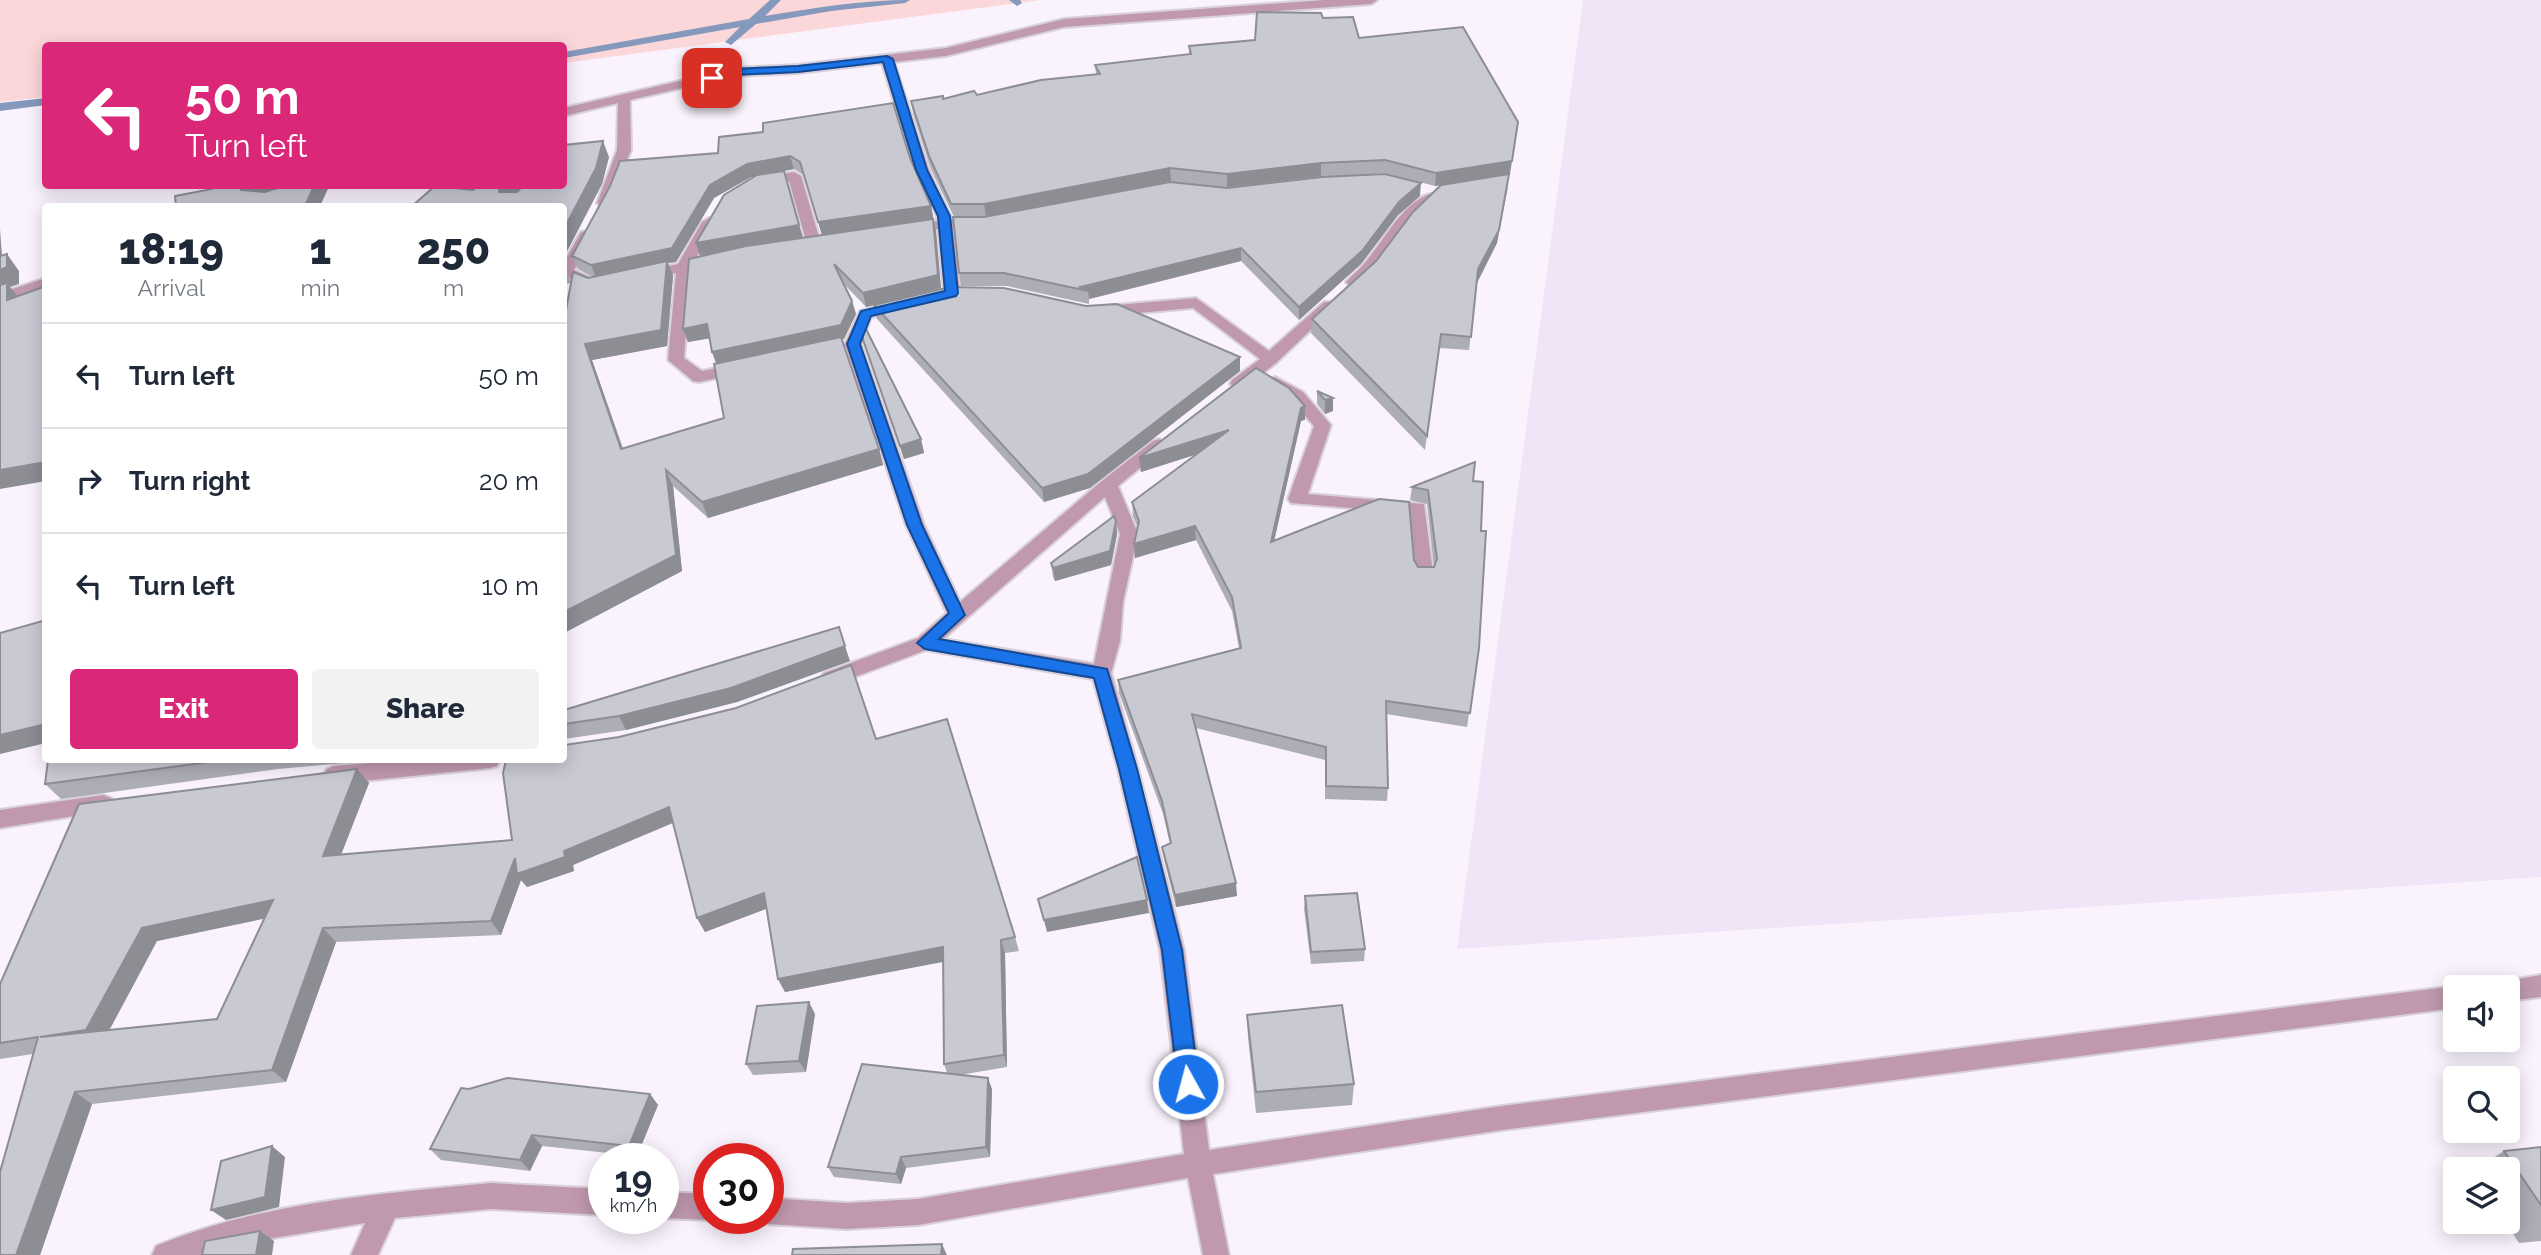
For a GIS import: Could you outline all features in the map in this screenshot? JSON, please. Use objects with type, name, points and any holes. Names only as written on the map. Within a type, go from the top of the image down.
[{"type":"street","points":[[567,111],[734,72],[798,69],[946,52],[1064,23],[1371,0]]},
{"type":"street","points":[[887,59],[922,170],[945,224],[958,293],[865,314],[847,345],[915,525],[957,615]]},
{"type":"street","points":[[567,270],[606,198],[624,150],[624,99]]},
{"type":"street","points":[[746,189],[756,183],[794,176],[814,244]]},
{"type":"street","points":[[1225,394],[1263,364],[1368,269],[1405,219],[1435,191]]},
{"type":"street","points":[[714,214],[684,267],[676,360],[699,377],[751,366]]},
{"type":"street","points":[[892,232],[945,224],[998,222]]},
{"type":"street","points":[[633,278],[724,259]]},
{"type":"street","points":[[567,272],[594,286],[607,283]]},
{"type":"street","points":[[0,298],[42,283]]},
{"type":"street","points":[[1088,312],[1195,303],[1297,396],[1323,425],[1297,499],[1418,508],[1424,573]]},
{"type":"street","points":[[820,682],[925,643],[1109,484],[1172,435]]},
{"type":"street","points":[[1109,484],[1129,534],[1114,602],[1110,641],[1101,673],[1128,769],[1172,950],[1198,1164],[1216,1255]]},
{"type":"street","points":[[925,643],[1101,673]]},
{"type":"street","points":[[319,776],[458,763]]},
{"type":"street","points":[[0,819],[119,802]]},
{"type":"street","points":[[2520,989],[2541,986]]},
{"type":"street","points":[[784,1212],[847,1216],[918,1212],[1198,1164],[1503,1118],[2443,999]]},
{"type":"street","points":[[165,1255],[225,1233],[387,1206],[491,1196],[588,1201]]},
{"type":"street","points":[[364,1255],[387,1206]]},
{"type":"shaded area","points":[[0,0],[1041,0],[567,63],[567,42],[42,42],[42,97],[0,102]]},
{"type":"shaded area","points":[[1583,0],[2541,0],[2541,877],[1457,949]]},
{"type":"building","points":[[1257,12],[1321,13],[1323,18],[1353,17],[1359,38],[1463,27],[1518,122],[1512,161],[1436,173],[1385,160],[1321,163],[1227,174],[1170,168],[984,204],[951,204],[929,156],[911,101],[943,96],[943,99],[974,91],[977,95],[1041,80],[1100,74],[1095,65],[1191,54],[1189,46],[1255,40]]},
{"type":"building","points":[[893,103],[910,158],[931,206],[818,222],[800,162],[790,156],[747,164],[710,185],[672,248],[591,265],[572,256],[610,186],[620,161],[718,153],[719,137],[763,132],[763,123]]},
{"type":"building","points":[[603,141],[596,168],[567,223],[567,203],[415,203],[432,189],[499,189],[499,192],[517,192],[520,189],[567,189],[567,145]]},
{"type":"building","points":[[784,171],[799,225],[696,243],[724,195],[757,175]]},
{"type":"building","points":[[1385,174],[1421,183],[1399,202],[1362,251],[1299,307],[1241,248],[1080,287],[1088,291],[1004,273],[959,273],[953,217],[984,217],[1170,182],[1227,188],[1322,177]]},
{"type":"building","points":[[1509,174],[1499,230],[1478,269],[1471,337],[1441,334],[1427,436],[1312,319],[1376,261],[1413,212],[1441,185]]},
{"type":"building","points":[[212,189],[265,192],[274,189],[313,189],[306,203],[176,203],[175,196]]},
{"type":"building","points":[[933,219],[938,275],[863,293],[834,264],[852,301],[841,325],[712,352],[707,324],[683,329],[689,259],[746,246]]},
{"type":"building","points":[[7,254],[7,267],[0,270],[0,256]]},
{"type":"building","points":[[667,261],[661,330],[585,344],[621,449],[724,418],[714,364],[841,337],[879,449],[702,502],[666,470],[676,555],[567,610],[567,305],[573,272],[588,278]]},
{"type":"building","points":[[7,283],[7,300],[42,287],[42,463],[0,470],[0,285]]},
{"type":"building","points":[[950,287],[1004,288],[1086,306],[1117,304],[1240,357],[1088,474],[1042,488],[874,305]]},
{"type":"building","points":[[863,323],[921,439],[900,446],[860,331]]},
{"type":"building","points":[[1256,368],[1289,388],[1305,406],[1301,408],[1271,542],[1379,499],[1409,502],[1414,560],[1418,567],[1434,567],[1437,559],[1428,490],[1412,487],[1475,462],[1473,481],[1483,482],[1481,531],[1486,531],[1479,648],[1470,713],[1386,701],[1388,788],[1326,786],[1326,747],[1192,714],[1236,883],[1175,895],[1162,847],[1171,843],[1162,801],[1118,680],[1241,648],[1232,597],[1195,526],[1134,544],[1139,521],[1132,502],[1229,430],[1139,458]]},
{"type":"building","points":[[1317,391],[1333,398],[1325,400]]},
{"type":"building","points":[[1114,516],[1116,521],[1110,551],[1053,568],[1051,563]]},
{"type":"building","points":[[42,621],[42,725],[0,735],[0,633]]},
{"type":"building","points":[[839,627],[845,646],[731,688],[619,716],[567,724],[567,709]]},
{"type":"building","points":[[851,665],[876,739],[947,719],[1015,937],[1001,940],[1004,1055],[944,1064],[943,947],[778,979],[764,893],[697,918],[669,807],[564,851],[565,857],[517,874],[515,858],[491,921],[323,928],[272,1070],[75,1092],[16,1255],[0,1255],[0,1172],[38,1037],[0,1043],[0,984],[79,804],[357,769],[323,856],[512,840],[503,773],[505,763],[567,763],[567,745],[619,737],[736,708]],"holes":[[[273,900],[217,1019],[40,1037],[86,1030],[142,928]]]},
{"type":"building","points":[[48,763],[202,763],[45,784]]},
{"type":"building","points":[[1137,857],[1147,900],[1044,920],[1038,899]]},
{"type":"building","points":[[1357,893],[1365,949],[1311,952],[1305,896]]},
{"type":"building","points":[[809,1002],[799,1061],[746,1064],[757,1006]]},
{"type":"building","points":[[1342,1005],[1354,1084],[1256,1092],[1247,1015]]},
{"type":"building","points":[[862,1064],[988,1078],[986,1147],[901,1157],[896,1174],[828,1167]]},
{"type":"building","points":[[507,1078],[650,1094],[630,1143],[603,1143],[532,1135],[520,1160],[430,1149],[461,1088],[469,1089]]},
{"type":"building","points":[[272,1146],[265,1197],[211,1210],[221,1161]]},
{"type":"building","points":[[2541,1147],[2541,1205],[2520,1174],[2520,1157],[2508,1157],[2504,1151]]},
{"type":"building","points":[[260,1231],[256,1255],[202,1255],[205,1241]]},
{"type":"building","points":[[942,1244],[941,1255],[792,1255],[793,1249]]},
{"type":"waterway","points":[[753,22],[776,0]]},
{"type":"waterway","points":[[753,22],[831,8],[905,0]]},
{"type":"waterway","points":[[1014,0],[1017,3]]},
{"type":"waterway","points":[[567,54],[753,22]]},
{"type":"waterway","points":[[731,42],[753,22]]},
{"type":"waterway","points":[[0,107],[42,102]]},
{"type":"route","points":[[712,78],[734,72],[798,69],[887,59],[922,170],[944,216],[952,293],[865,314],[853,344],[915,525],[957,615],[925,643],[1101,673],[1128,769],[1172,950],[1188,1084]]}]
